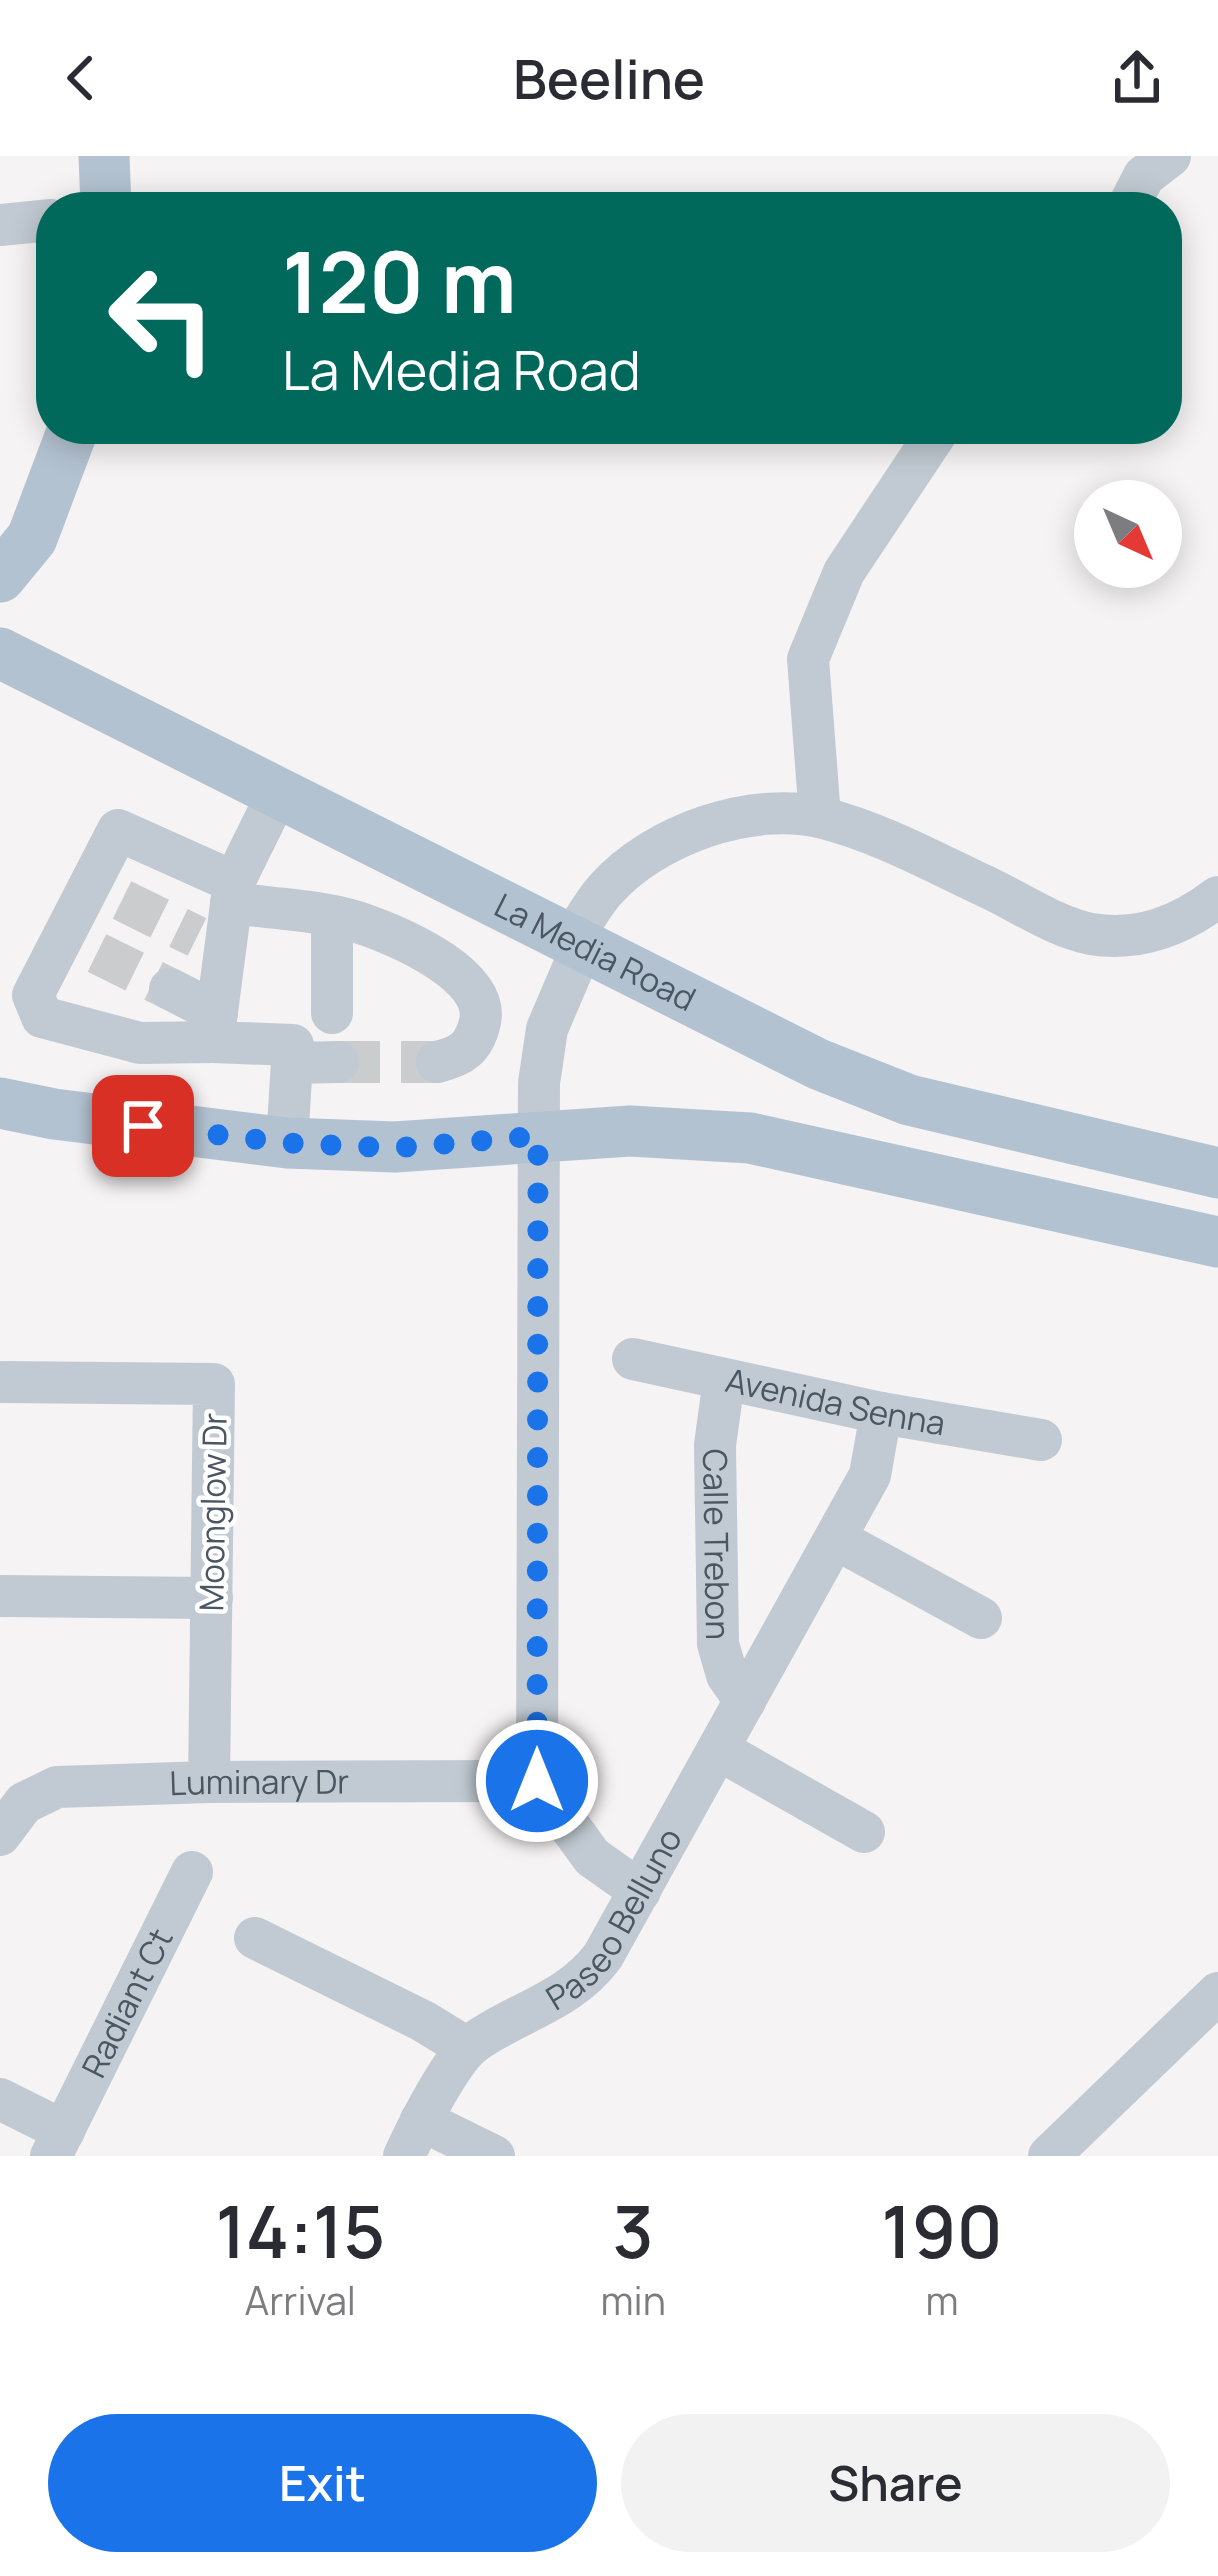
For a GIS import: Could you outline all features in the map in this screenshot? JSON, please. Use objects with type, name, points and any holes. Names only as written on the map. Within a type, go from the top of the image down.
[{"type":"main road","points":[[104,156],[105,192]]},
{"type":"main road","points":[[0,578],[32,538],[67,444]]},
{"type":"main road","name":"La Media Road","points":[[0,653],[818,1064],[909,1100],[1218,1173]]},
{"type":"main road","points":[[0,1102],[54,1114],[287,1143],[395,1148],[630,1131],[750,1138],[1218,1242]]},
{"type":"street","points":[[1136,192],[1144,176],[1170,156]]},
{"type":"street","points":[[0,225],[36,221]]},
{"type":"street","points":[[820,817],[808,659],[844,572],[929,444]]},
{"type":"street","points":[[215,1028],[211,943],[277,795]]},
{"type":"street","points":[[640,1891],[592,1857],[537,1781],[539,1083],[547,1029],[576,945],[604,890],[626,871],[704,828],[747,818],[820,817],[880,838],[1084,933],[1150,933],[1196,914],[1218,898]]},
{"type":"street","points":[[287,1143],[293,1046],[215,1028],[140,1043],[42,1017],[33,995],[80,945],[106,892],[118,830],[232,893],[368,925],[452,968],[470,983],[482,1016],[472,1045],[459,1057],[437,1062]]},
{"type":"street","points":[[332,917],[332,1013]]},
{"type":"street","points":[[170,989],[215,1028]]},
{"type":"street","points":[[292,1063],[338,1062]]},
{"type":"street","name":"Avenida Senna","points":[[633,1359],[881,1413],[1041,1440]]},
{"type":"street","name":"Calle Trebon","points":[[724,1380],[715,1445],[718,1644],[727,1675],[745,1701]]},
{"type":"street","name":"Moonglow Dr","points":[[0,1382],[214,1384],[209,1782]]},
{"type":"street","name":"Paseo Belluno","points":[[494,2156],[412,2138],[466,2048],[569,1992],[588,1975],[640,1891],[870,1475],[881,1413]]},
{"type":"street","points":[[836,1538],[981,1618]]},
{"type":"street","points":[[0,1596],[212,1598]]},
{"type":"street","points":[[719,1750],[863,1832]]},
{"type":"street","name":"Luminary Dr","points":[[0,1834],[23,1803],[57,1787],[537,1781]]},
{"type":"street","name":"Radiant Ct","points":[[0,2099],[57,2143],[192,1872]]},
{"type":"street","points":[[255,1938],[423,2021],[466,2048]]},
{"type":"street","points":[[1049,2156],[1218,1993]]},
{"type":"tunnel","points":[[122,900],[197,937]]},
{"type":"tunnel","points":[[97,953],[170,989]]},
{"type":"tunnel","points":[[338,1062],[437,1062]]},
{"type":"route","points":[[143,1126],[287,1143],[395,1148],[538,1136],[537,1781]]}]
